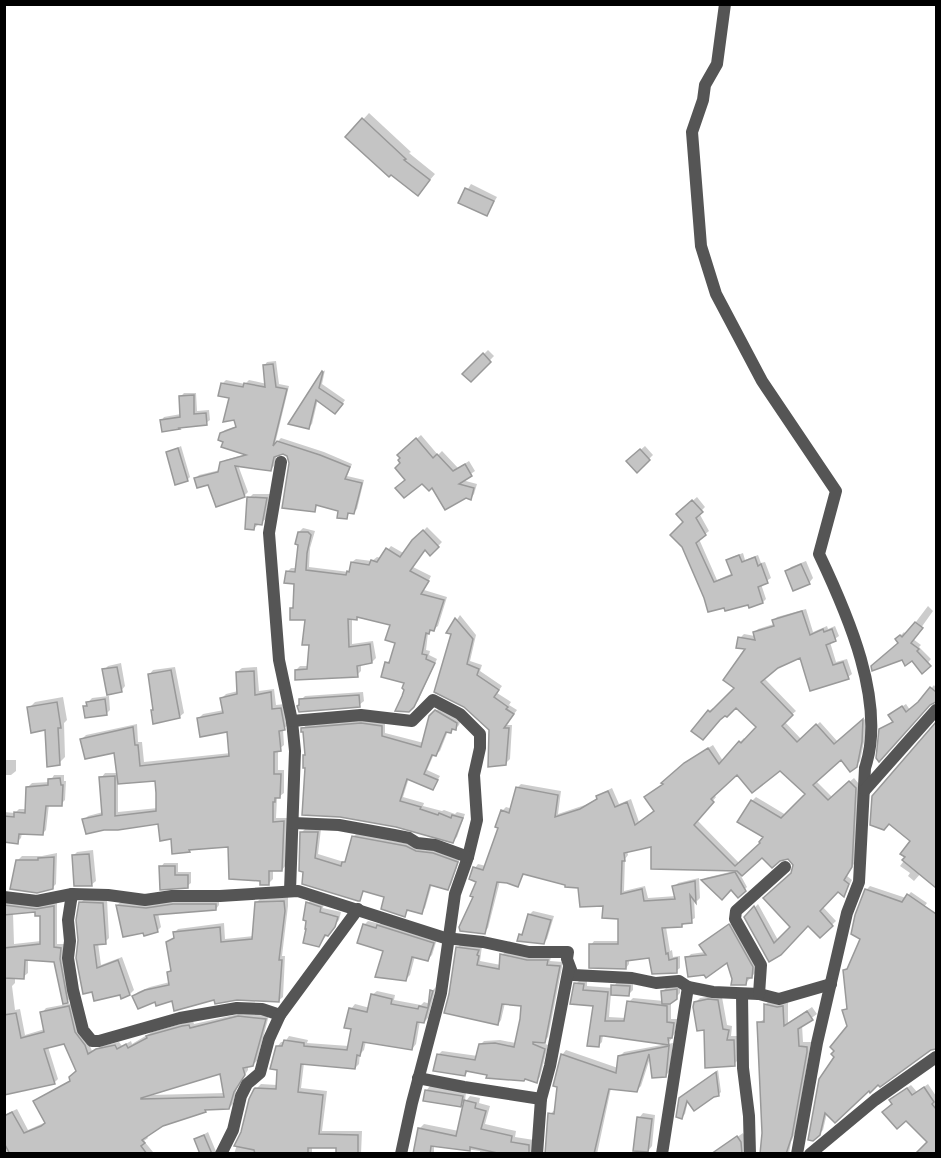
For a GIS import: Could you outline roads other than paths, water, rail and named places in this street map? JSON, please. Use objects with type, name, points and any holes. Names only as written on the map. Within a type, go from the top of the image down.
[{"type":"street","points":[[725,4],[717,63],[705,85],[703,100],[692,132],[701,246],[716,294],[762,381],[836,491],[819,554],[845,610],[869,693],[869,755],[865,768],[859,882],[848,913],[817,1043],[797,1154]]},
{"type":"street","points":[[281,462],[269,532],[279,660],[292,721],[295,751],[290,891]]},
{"type":"street","points":[[292,721],[361,715],[412,721],[433,700],[460,714],[480,735],[474,775],[477,820],[468,857],[455,894],[441,993],[418,1078],[401,1154]]},
{"type":"street","points":[[865,790],[936,710]]},
{"type":"street","points":[[293,824],[339,825],[394,835],[409,838],[417,843],[435,845],[468,857]]},
{"type":"street","points":[[759,994],[761,965],[735,919],[736,911],[785,867]]},
{"type":"street","points":[[4,897],[37,901],[72,894],[133,897],[145,900],[172,896],[220,896],[290,891],[308,893],[450,939],[483,942],[529,952],[568,952],[569,966],[550,1066],[541,1099],[537,1154]]},
{"type":"street","points":[[72,894],[68,920],[70,941],[68,958],[83,1030],[92,1041],[180,1018],[237,1008],[262,1009],[280,1015]]},
{"type":"street","points":[[221,1154],[233,1130],[241,1096],[247,1084],[260,1073],[269,1039],[280,1015],[358,909]]},
{"type":"street","points":[[569,966],[573,975],[632,978],[656,983],[679,981],[688,987],[712,992],[759,994],[784,998],[831,984]]},
{"type":"street","points":[[662,1154],[688,987]]},
{"type":"street","points":[[742,994],[743,1068],[749,1116],[750,1154]]},
{"type":"street","points":[[810,1154],[875,1100],[936,1057]]},
{"type":"street","points":[[418,1078],[464,1088],[541,1099]]}]
